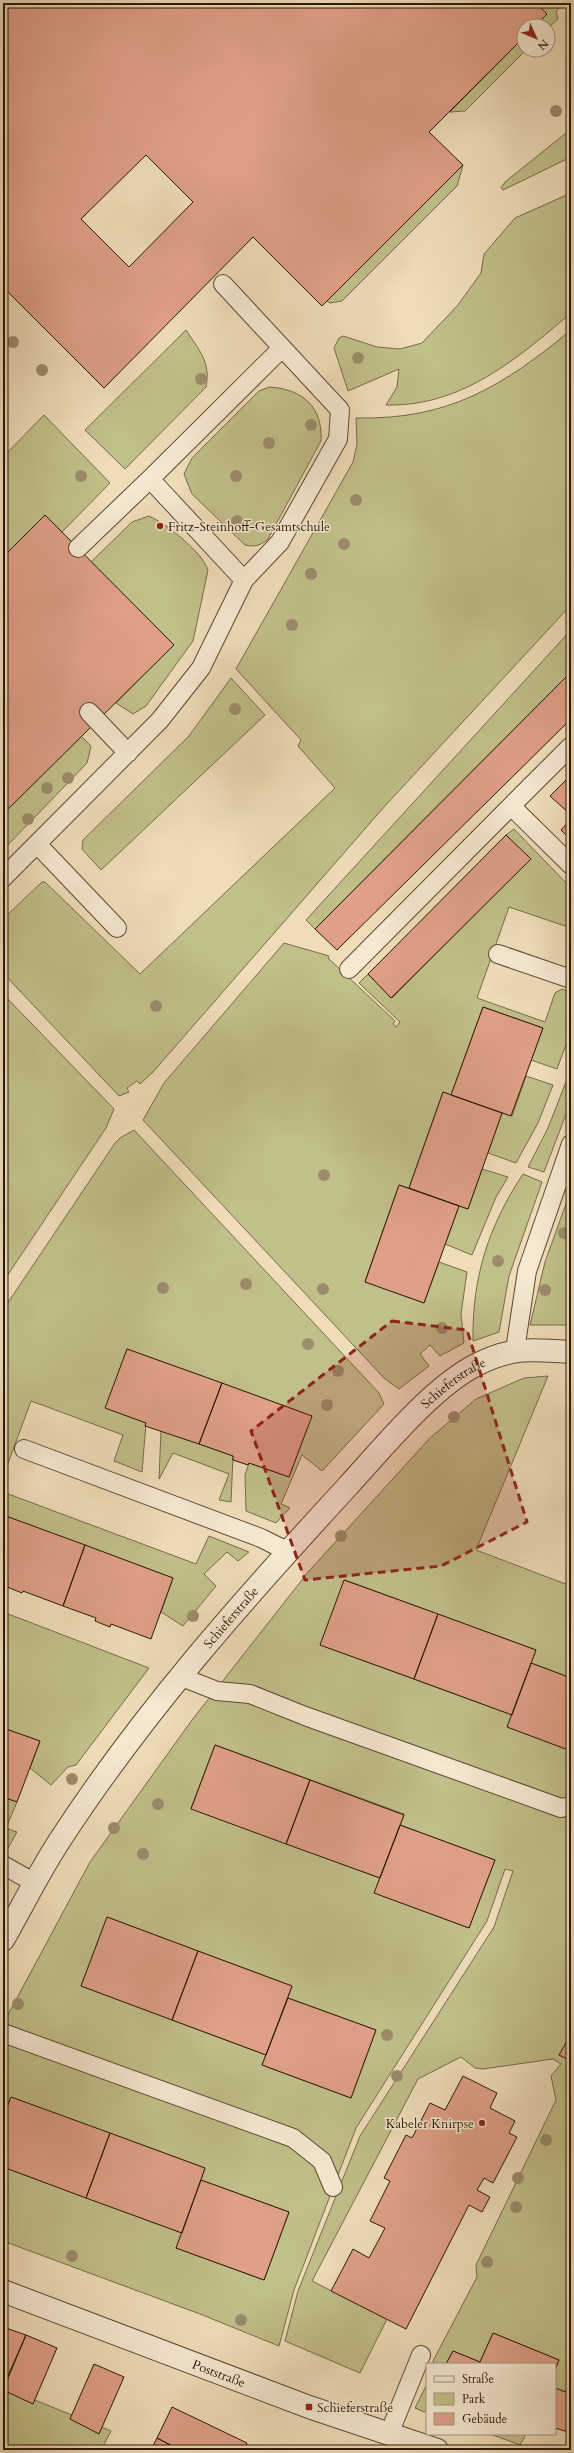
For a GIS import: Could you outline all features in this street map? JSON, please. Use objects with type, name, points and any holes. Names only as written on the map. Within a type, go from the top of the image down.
[{"type":"street","name":"Schieferstraße","points":[[3,1940],[59,1841],[179,1676],[287,1551],[411,1418],[451,1380],[477,1364],[515,1350],[539,1349],[571,1352]]},
{"type":"street","name":"Poststraße","points":[[3,2291],[309,2407],[437,2450]]},
{"type":"lane","points":[[3,878],[160,720],[201,668],[244,580],[280,542],[338,439],[340,410],[223,284]]},
{"type":"lane","points":[[78,548],[282,348]]},
{"type":"lane","points":[[150,479],[244,580]]},
{"type":"lane","points":[[89,712],[128,753]]},
{"type":"lane","points":[[349,969],[571,746]]},
{"type":"lane","points":[[511,806],[571,865]]},
{"type":"lane","points":[[37,844],[118,928]]},
{"type":"lane","points":[[498,954],[571,979]]},
{"type":"lane","points":[[515,1350],[527,1271],[571,1144]]},
{"type":"lane","points":[[24,1449],[261,1538],[287,1551]]},
{"type":"lane","points":[[179,1676],[217,1690],[250,1694],[305,1716],[562,1808],[571,1806]]},
{"type":"lane","points":[[3,1865],[35,1883]]},
{"type":"lane","points":[[3,2032],[293,2138],[322,2162],[333,2187]]},
{"type":"lane","points":[[390,2434],[421,2356]]},
{"type":"highlighted area","points":[[392,1321],[467,1330],[527,1522],[441,1566],[305,1580],[251,1431]]},
{"type":"green space","points":[[536,3],[563,5],[556,11],[558,19],[556,21],[556,18],[543,18],[547,14]]},
{"type":"green space","points":[[516,45],[516,58],[518,58],[465,111],[450,112]]},
{"type":"green space","points":[[571,129],[571,157],[503,190],[501,188],[505,182]]},
{"type":"green space","points":[[463,165],[457,186],[342,301],[330,303],[327,301]]},
{"type":"green space","points":[[571,193],[571,313],[509,363],[463,389],[439,398],[413,404],[386,405],[397,387],[399,369],[348,391],[334,348],[339,338],[343,336],[377,347],[400,349],[422,343],[458,305],[481,273],[484,254],[515,218]]},
{"type":"green space","points":[[186,330],[203,357],[207,370],[206,387],[125,469],[85,430]]},
{"type":"green space","points":[[571,330],[571,605],[384,807],[153,1072],[140,1084],[137,1081],[127,1088],[129,1092],[119,1096],[3,973],[3,919],[42,882],[45,882],[140,974],[335,788],[298,746],[301,740],[236,669],[353,462],[357,444],[356,418],[389,417],[419,413],[446,406],[472,396],[521,368]]},
{"type":"green space","points":[[269,387],[281,388],[292,392],[301,396],[308,402],[318,418],[321,429],[321,441],[268,539],[260,545],[249,546],[245,545],[192,494],[184,474],[192,458],[259,391]]},
{"type":"green space","points":[[44,415],[110,483],[62,532],[45,515],[3,557],[3,471],[7,467],[3,463],[3,457]]},
{"type":"green space","points":[[149,516],[165,525],[183,539],[199,555],[208,570],[193,641],[146,706],[133,714],[116,703],[173,645],[91,562],[132,522]]},
{"type":"green space","points":[[571,630],[571,672],[315,929],[306,920]]},
{"type":"green space","points":[[231,678],[265,715],[101,870],[82,849],[83,840],[189,736]]},
{"type":"green space","points":[[81,736],[91,746],[87,763],[3,850],[3,814]]},
{"type":"green space","points":[[514,829],[571,888],[571,928],[509,907],[477,998],[545,1022],[555,993],[562,989],[571,993],[571,1031],[557,1069],[531,1060],[543,1028],[483,1007],[451,1095],[443,1092],[409,1188],[399,1185],[365,1281],[424,1303],[439,1262],[467,1272],[461,1314],[464,1343],[440,1356],[430,1345],[420,1354],[429,1366],[399,1389],[384,1378],[143,1120],[164,1083],[284,943],[329,956],[328,958],[395,1021],[393,1024],[396,1027],[400,1022],[359,983],[368,974],[392,998],[530,859],[506,835]]},
{"type":"green space","points":[[3,994],[114,1109],[106,1128],[3,1282]]},
{"type":"green space","points":[[526,1076],[553,1085],[538,1123],[516,1163],[488,1153],[502,1113],[512,1116]]},
{"type":"green space","points":[[566,1082],[571,1084],[571,1101],[544,1172],[528,1167],[548,1128]]},
{"type":"green space","points":[[134,1130],[379,1393],[384,1404],[322,1471],[302,1455],[281,1504],[290,1508],[276,1523],[246,1511],[245,1475],[249,1463],[289,1477],[311,1416],[127,1349],[106,1408],[146,1423],[142,1472],[114,1461],[123,1435],[31,1401],[3,1477],[3,1310],[115,1143],[120,1138]]},
{"type":"green space","points":[[482,1169],[508,1177],[496,1197],[472,1255],[445,1244],[459,1206],[468,1209]]},
{"type":"green space","points":[[523,1174],[542,1182],[509,1276],[499,1332],[473,1341],[475,1296],[484,1254],[500,1214]]},
{"type":"green space","points":[[571,1190],[571,1325],[530,1325],[545,1262]]},
{"type":"green space","points":[[548,1376],[476,1550],[571,1586],[571,1678],[531,1663],[536,1650],[345,1580],[321,1645],[512,1715],[508,1727],[571,1751],[571,2394],[556,2388],[556,2368],[559,2360],[493,2333],[480,2362],[453,2351],[447,2363],[434,2363],[433,2361],[477,2277],[476,2265],[556,2100],[551,2076],[561,2064],[553,2059],[483,2069],[475,2068],[461,2057],[418,2079],[312,2281],[387,2319],[360,2373],[285,2341],[298,2291],[360,2136],[494,1927],[513,1871],[505,1869],[487,1921],[356,2128],[294,2290],[279,2346],[200,2314],[3,2241],[3,2167],[182,2233],[176,2248],[264,2280],[289,2212],[201,2180],[205,2168],[11,2097],[3,2118],[3,2024],[90,1862],[192,1720],[309,1571],[430,1438],[476,1399],[524,1378]],"holes":[[[215,1745],[404,1814],[400,1825],[495,1860],[469,1928],[375,1893],[380,1878],[191,1808]],[[107,1917],[292,1986],[288,1998],[376,2030],[351,2098],[262,2065],[266,2055],[81,1986]]]},
{"type":"green space","points":[[161,1430],[233,1456],[231,1502],[219,1500],[229,1474],[173,1453],[159,1479]]},
{"type":"green space","points":[[3,1492],[196,1564],[209,1536],[249,1552],[238,1561],[227,1552],[204,1574],[216,1586],[183,1626],[161,1612],[173,1578],[3,1515]]},
{"type":"green space","points":[[3,1612],[149,1668],[76,1765],[68,1767],[51,1785],[30,1768],[40,1741],[3,1728]]},
{"type":"green space","points":[[3,1797],[17,1802],[6,1828],[17,1832],[8,1848],[3,1846]]},
{"type":"green space","points":[[426,2386],[426,2411],[424,2412],[415,2408]]},
{"type":"green space","points":[[3,2387],[111,2431],[101,2450],[3,2450]]},
{"type":"green space","points":[[493,2435],[525,2435],[520,2445]]},
{"type":"building","points":[[3,3],[536,3],[547,14],[543,18],[516,18],[516,45],[429,132],[463,165],[322,306],[253,237],[104,388],[3,287]],"holes":[[[146,155],[193,202],[129,267],[81,219]]]},
{"type":"building","points":[[45,515],[174,645],[3,814],[3,557]]},
{"type":"building","points":[[571,672],[571,719],[337,950],[315,929]]},
{"type":"building","points":[[571,775],[571,815],[550,796]]},
{"type":"building","points":[[571,819],[571,840],[561,830]]},
{"type":"building","points":[[506,835],[531,859],[391,998],[368,974]]},
{"type":"building","points":[[483,1007],[543,1028],[511,1116],[451,1095]]},
{"type":"building","points":[[443,1092],[502,1113],[468,1209],[409,1188]]},
{"type":"building","points":[[399,1185],[459,1206],[424,1303],[365,1282]]},
{"type":"building","points":[[127,1349],[222,1383],[199,1444],[145,1426],[146,1423],[105,1408]]},
{"type":"building","points":[[222,1383],[312,1416],[289,1477],[249,1463],[248,1465],[233,1460],[233,1456],[199,1444]]},
{"type":"building","points":[[3,1515],[85,1545],[63,1606],[23,1591],[22,1593],[7,1587],[8,1584],[3,1582]]},
{"type":"building","points":[[85,1545],[173,1578],[151,1639],[111,1624],[110,1627],[95,1621],[96,1618],[63,1606]]},
{"type":"building","points":[[344,1580],[438,1614],[414,1679],[320,1645]]},
{"type":"building","points":[[438,1614],[536,1650],[512,1715],[414,1679]]},
{"type":"building","points":[[531,1663],[571,1678],[571,1751],[507,1727]]},
{"type":"building","points":[[3,1728],[40,1741],[17,1802],[3,1797]]},
{"type":"building","points":[[215,1745],[310,1780],[286,1844],[191,1809]]},
{"type":"building","points":[[310,1780],[404,1815],[380,1878],[286,1844]]},
{"type":"building","points":[[400,1825],[495,1860],[469,1928],[374,1893]]},
{"type":"building","points":[[107,1917],[198,1951],[172,2020],[81,1986]]},
{"type":"building","points":[[198,1951],[292,1986],[266,2055],[172,2020]]},
{"type":"building","points":[[288,1998],[376,2030],[351,2098],[262,2065]]},
{"type":"building","points":[[571,2034],[571,2061],[559,2055]]},
{"type":"building","points":[[463,2076],[497,2093],[490,2108],[515,2121],[509,2133],[517,2137],[493,2183],[484,2178],[477,2190],[490,2197],[482,2212],[469,2205],[406,2329],[331,2291],[353,2249],[369,2258],[385,2228],[370,2221],[390,2181],[384,2178],[406,2135],[412,2138],[430,2103],[445,2110]]},
{"type":"building","points":[[11,2097],[110,2133],[86,2198],[3,2167],[3,2118]]},
{"type":"building","points":[[110,2133],[205,2168],[182,2233],[86,2198]]},
{"type":"building","points":[[201,2180],[289,2212],[264,2280],[176,2248]]},
{"type":"building","points":[[3,2327],[26,2335],[3,2387]]},
{"type":"building","points":[[493,2333],[559,2360],[556,2368],[556,2363],[479,2363]]},
{"type":"building","points":[[26,2335],[57,2348],[33,2404],[3,2390]]},
{"type":"building","points":[[453,2351],[480,2362],[480,2363],[447,2363]]},
{"type":"building","points":[[94,2364],[124,2377],[99,2434],[70,2419]]},
{"type":"building","points":[[556,2388],[571,2394],[571,2433],[556,2428]]},
{"type":"building","points":[[172,2407],[247,2443],[244,2450],[180,2450],[157,2438]]},
{"type":"building","points":[[157,2438],[180,2450],[151,2450]]},
{"type":"place","name":"Fritz-Steinhoff-Gesamtschule","points":[[160,526]]},
{"type":"place","name":"Kabeler Knirpse","points":[[482,2123]]},
{"type":"place","name":"Schieferstraße","points":[[309,2407]]}]
